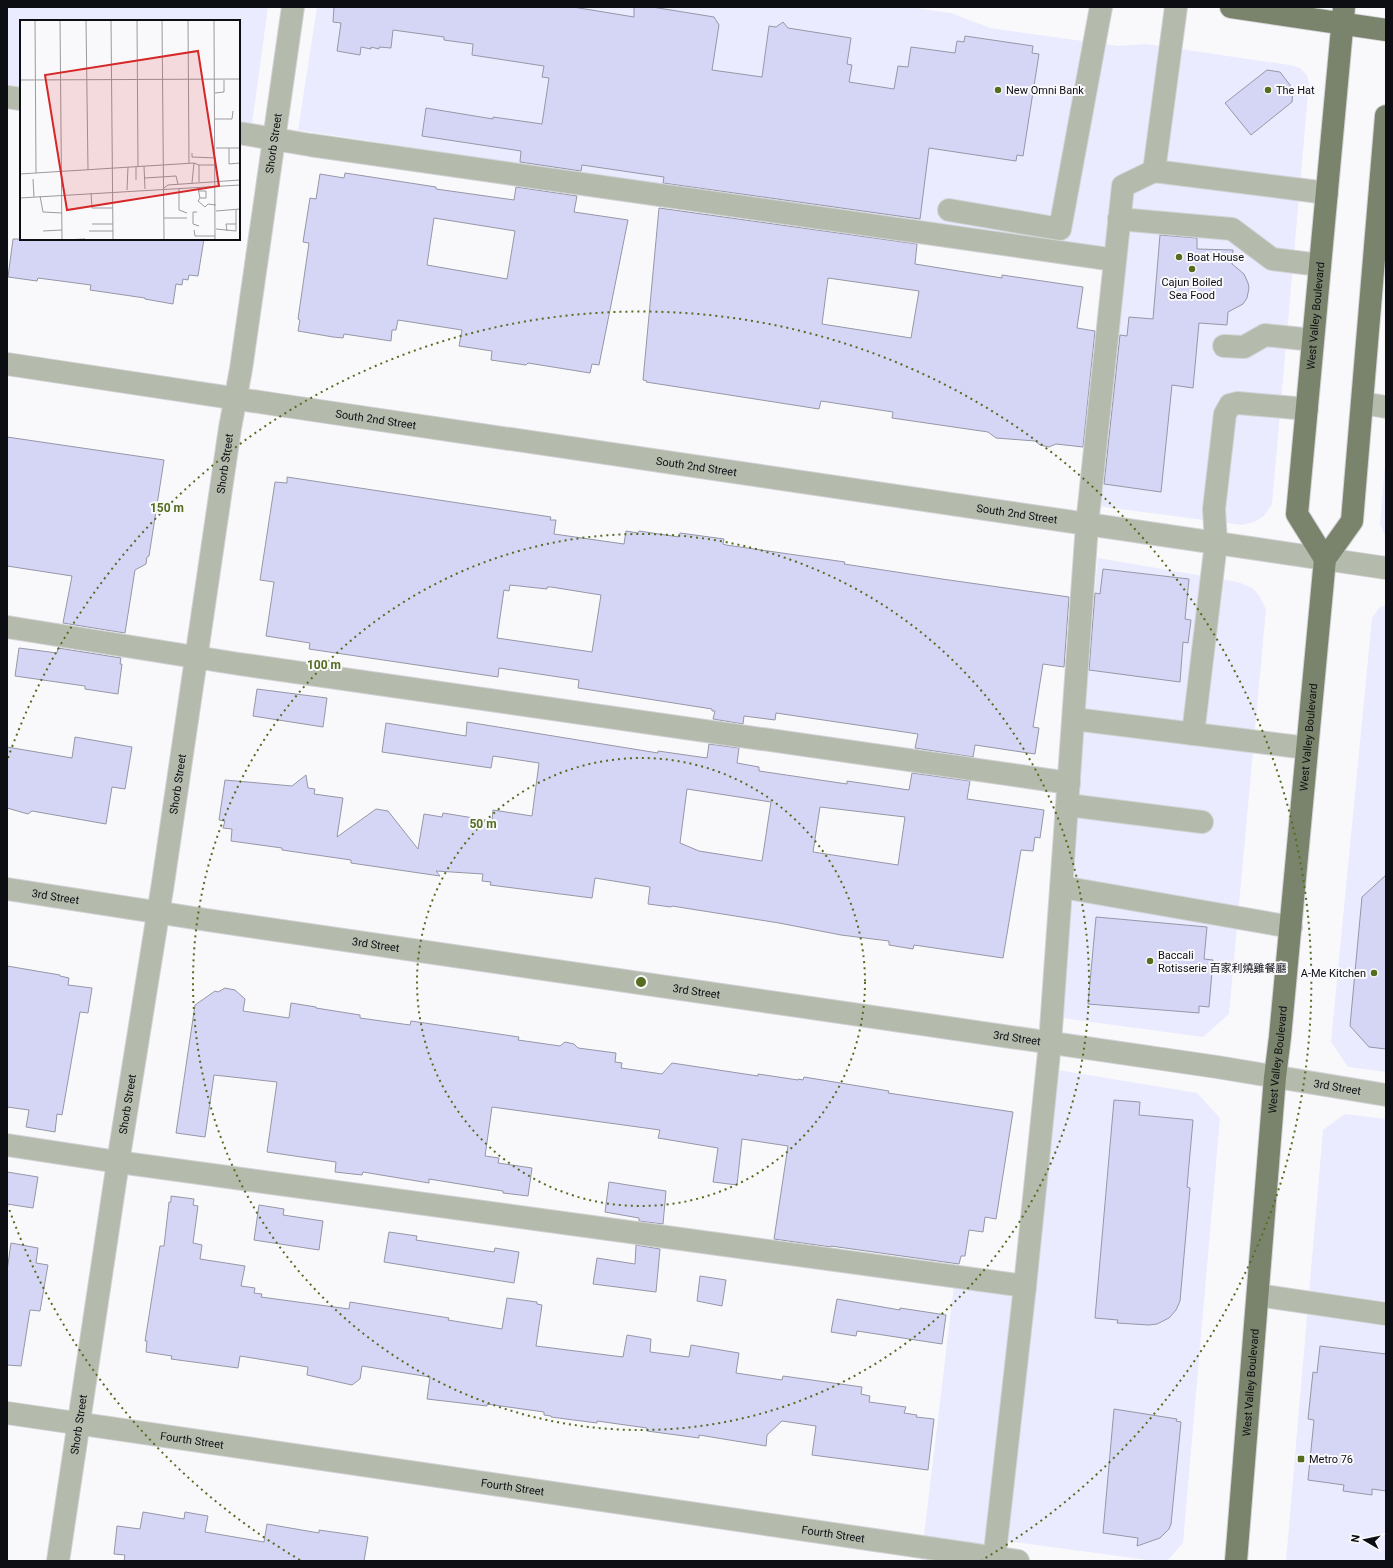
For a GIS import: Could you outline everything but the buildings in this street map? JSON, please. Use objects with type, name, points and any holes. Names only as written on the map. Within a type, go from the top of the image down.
[{"type":"main road","points":[[1231,7],[1344,15],[1386,30]]},
{"type":"main road","name":"West Valley Boulevard","points":[[1325,559],[1297,514],[1344,15]]},
{"type":"main road","name":"West Valley Boulevard","points":[[1236,1561],[1275,1077],[1291,927],[1325,559],[1352,521],[1362,403],[1382,211],[1386,116]]},
{"type":"street","name":"Shorb Street","points":[[58,1561],[118,1162],[158,911],[234,398],[241,370],[293,7]]},
{"type":"street","points":[[949,210],[1060,229],[1101,7]]},
{"type":"street","points":[[1154,171],[1176,7]]},
{"type":"street","points":[[7,97],[20,99]]},
{"type":"street","points":[[240,132],[326,147],[1115,260]]},
{"type":"street","points":[[995,1560],[1050,1043],[1087,525],[1122,186],[1154,171],[1327,193]]},
{"type":"street","points":[[1119,218],[1232,229],[1272,260],[1320,265]]},
{"type":"street","points":[[1224,346],[1244,348],[1265,335],[1313,340]]},
{"type":"street","name":"South 2nd Street","points":[[7,364],[1087,525],[1386,568]]},
{"type":"street","points":[[1192,734],[1216,543],[1214,509],[1225,414],[1230,405],[1238,403],[1307,409]]},
{"type":"street","points":[[1362,403],[1386,407]]},
{"type":"street","points":[[7,627],[239,664],[1069,783]]},
{"type":"street","points":[[1074,719],[1307,748]]},
{"type":"street","points":[[1068,805],[1202,822]]},
{"type":"street","points":[[1062,887],[1291,927]]},
{"type":"street","name":"3rd Street","points":[[7,889],[158,911],[215,921],[1217,1067],[1386,1095]]},
{"type":"street","points":[[7,1145],[118,1162],[1025,1286]]},
{"type":"street","points":[[1258,1295],[1386,1314]]},
{"type":"street","name":"Fourth Street","points":[[7,1413],[995,1560],[1018,1561]]},
{"type":"shaded area","points":[[7,7],[268,7],[252,124],[240,121],[240,20],[20,20],[20,88],[7,85]]},
{"type":"shaded area","points":[[317,7],[909,7],[951,13],[990,28],[1119,46],[1146,44],[1290,65],[1300,68],[1307,75],[1309,83],[1272,504],[1264,516],[1254,522],[1242,525],[1097,506],[1118,256],[298,130]]},
{"type":"shaded area","points":[[1386,451],[1386,538],[1380,524]]},
{"type":"shaded area","points":[[1098,558],[1238,582],[1252,588],[1259,595],[1266,609],[1229,1014],[1203,1037],[1062,1018],[1074,784]]},
{"type":"shaded area","points":[[1386,605],[1386,1072],[1348,1067],[1331,1042],[1372,618],[1379,608]]},
{"type":"shaded area","points":[[1052,1069],[1197,1093],[1220,1118],[1183,1543],[1167,1561],[1155,1561],[1006,1541]]},
{"type":"shaded area","points":[[1345,1114],[1386,1119],[1386,1561],[1286,1561],[1323,1130]]},
{"type":"shaded area","points":[[955,1276],[1025,1286],[994,1561],[921,1561]]},
{"type":"place","name":"New Omni Bank","points":[[998,90]]},
{"type":"place","name":"The Hat","points":[[1268,90]]},
{"type":"place","name":"Boat House","points":[[1179,257]]},
{"type":"place","name":"Cajun Boiled Sea Food","points":[[1192,269]]},
{"type":"place","name":"Baccali Rotisserie 百家利燒雞餐廳","points":[[1150,961]]},
{"type":"place","name":"A-Me Kitchen","points":[[1374,973]]},
{"type":"place","name":"Metro 76","points":[[1301,1459]]}]
